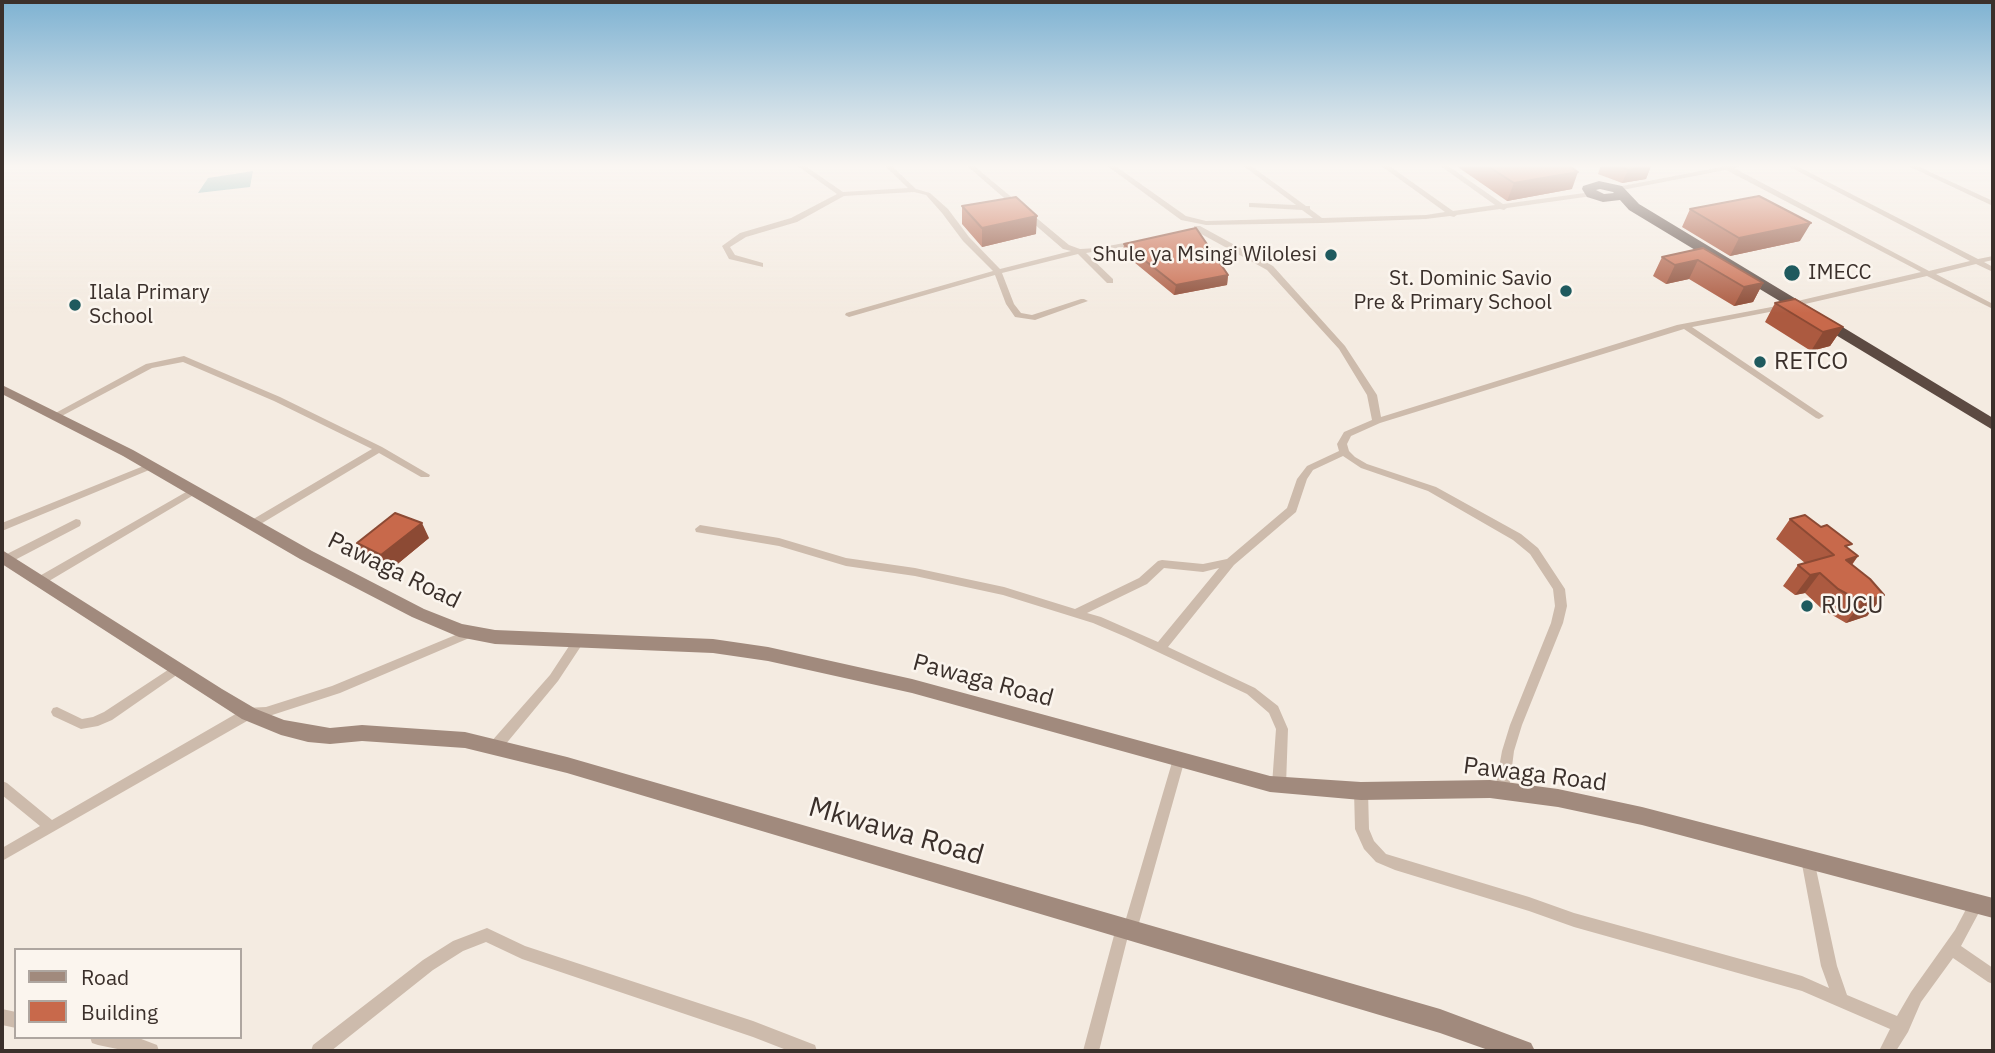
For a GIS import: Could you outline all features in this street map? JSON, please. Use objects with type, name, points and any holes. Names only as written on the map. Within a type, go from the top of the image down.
[{"type":"highway","points":[[1636,214],[1993,436]]},
{"type":"highway","points":[[1787,306],[1993,425]]},
{"type":"main road","name":"Pawaga Road","points":[[2,388],[151,466],[306,555],[418,613],[470,632],[495,637],[713,646],[768,654],[912,686],[1279,785],[1361,791],[1456,788],[1502,790],[1593,805],[1985,906]]},
{"type":"main road","name":"Mkwawa Road","points":[[4,557],[247,713],[308,734],[431,736],[495,747],[588,771],[1440,1021],[1524,1051]]},
{"type":"street","points":[[760,265],[732,257],[726,246],[743,235],[805,214]]},
{"type":"street","points":[[947,214],[981,257],[998,272],[1014,310],[1025,318],[1084,302]]},
{"type":"street","points":[[1027,214],[1066,247],[1080,251],[1110,281]]},
{"type":"street","points":[[1179,214],[1206,223],[1460,214]]},
{"type":"street","points":[[1314,214],[1322,221]]},
{"type":"street","points":[[1816,214],[1993,307]]},
{"type":"street","points":[[1884,214],[1993,270]]},
{"type":"street","points":[[1206,223],[1192,229],[1270,268],[1342,348],[1372,395],[1377,421]]},
{"type":"street","points":[[849,315],[1080,251],[1147,240]]},
{"type":"street","points":[[1502,790],[1508,751],[1516,725],[1557,623],[1561,606],[1559,589],[1534,551],[1517,537],[1444,495],[1364,466],[1344,452],[1342,444],[1347,434],[1377,421],[1685,326],[1787,306],[1993,258]]},
{"type":"street","points":[[1685,326],[1819,416]]},
{"type":"street","points":[[55,416],[149,366],[184,359],[277,399],[379,449],[425,475]]},
{"type":"street","points":[[254,524],[379,449]]},
{"type":"street","points":[[1159,649],[1230,562],[1292,510],[1302,479],[1310,468],[1344,452]]},
{"type":"street","points":[[2,527],[151,466]]},
{"type":"street","points":[[40,582],[193,491]]},
{"type":"street","points":[[4,557],[76,523]]},
{"type":"street","points":[[700,529],[779,542],[846,562],[949,578],[1014,593],[1076,613],[1159,649],[1251,691],[1274,710],[1282,729],[1279,785]]},
{"type":"street","points":[[1076,613],[1143,582],[1162,564],[1203,568],[1230,562]]},
{"type":"street","points":[[2,855],[247,713],[291,706],[411,660],[470,632]]},
{"type":"street","points":[[495,747],[554,678],[579,640]]},
{"type":"street","points":[[57,712],[82,724],[94,722],[108,716],[177,669]]},
{"type":"street","points":[[1091,1051],[1179,759]]},
{"type":"street","points":[[2,787],[51,827]]},
{"type":"street","points":[[1361,791],[1362,829],[1369,845],[1381,858],[1587,924],[1735,963],[1841,999],[1902,1026]]},
{"type":"street","points":[[1808,859],[1829,966],[1841,999]]},
{"type":"street","points":[[1887,1051],[1931,972],[1985,906]]},
{"type":"street","points":[[319,1051],[428,965],[458,946],[487,935],[523,951],[753,1029],[809,1051]]},
{"type":"street","points":[[1950,947],[1993,977]]},
{"type":"street","points":[[105,1039],[142,1050]]},
{"type":"building","points":[[969,214],[1037,216],[982,228]]},
{"type":"building","points":[[1699,214],[1794,214],[1811,223],[1739,238]]},
{"type":"building","points":[[1196,228],[1228,275],[1176,285],[1124,244]]},
{"type":"building","points":[[1703,248],[1763,283],[1744,287],[1698,260],[1675,265],[1662,257]]},
{"type":"building","points":[[1795,299],[1843,327],[1823,332],[1775,303]]},
{"type":"building","points":[[395,513],[422,523],[381,555],[357,543]]},
{"type":"building","points":[[1805,515],[1821,527],[1827,525],[1852,544],[1845,546],[1858,556],[1846,560],[1870,579],[1884,595],[1862,602],[1838,589],[1820,573],[1810,575],[1798,565],[1834,555],[1790,519]]},
{"type":"place","name":"Shule ya Msingi Wilolesi","points":[[1331,255]]},
{"type":"place","name":"IMECC","points":[[1792,273]]},
{"type":"place","name":"St. Dominic Savio Pre & Primary School","points":[[1566,291]]},
{"type":"place","name":"Ilala Primary School","points":[[75,305]]},
{"type":"place","name":"RETCO","points":[[1760,362]]},
{"type":"place","name":"RUCU","points":[[1807,606]]}]
